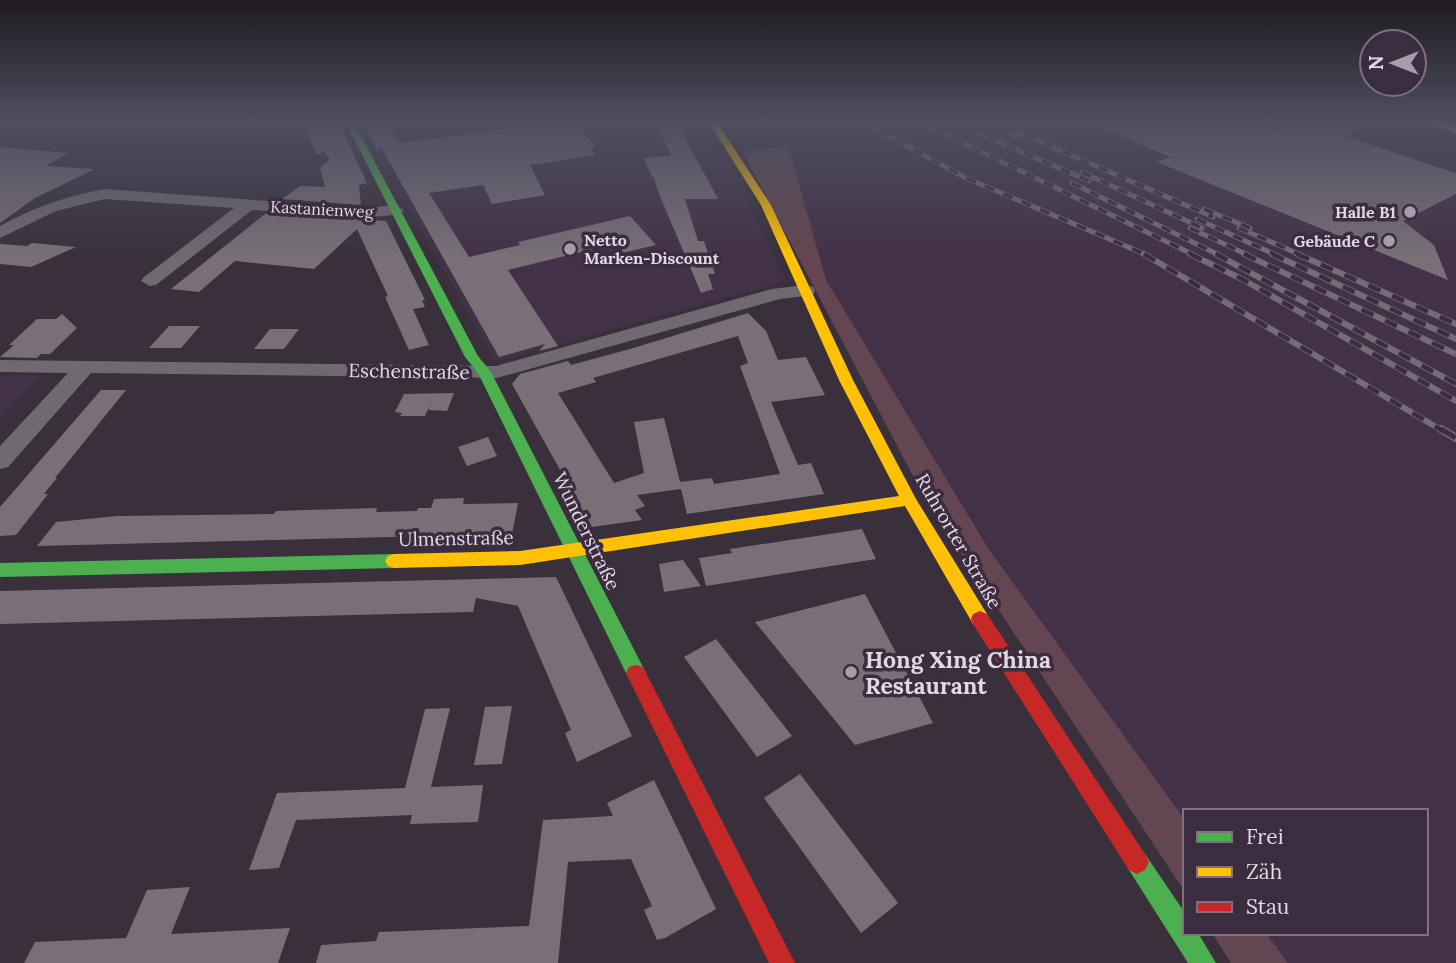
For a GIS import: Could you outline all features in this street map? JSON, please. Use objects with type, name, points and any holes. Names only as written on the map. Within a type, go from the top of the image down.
[{"type":"street","name":"Wunderstraße","points":[[373,166],[472,357],[484,372],[774,942],[782,963]]},
{"type":"street","name":"Ruhrorter Straße","points":[[741,166],[766,205],[846,380],[909,500],[1024,691],[1183,933]]},
{"type":"street","name":"Kastanienweg","points":[[0,233],[43,208],[105,194],[365,213],[396,210]]},
{"type":"street","name":"Kastanienweg","points":[[150,281],[248,205]]},
{"type":"street","name":"Eschenstraße","points":[[0,366],[484,372],[515,368],[779,293],[806,291]]},
{"type":"street","points":[[0,461],[83,368]]},
{"type":"street","name":"Ulmenstraße","points":[[0,570],[520,558],[909,500]]},
{"type":"street","name":"Ruhrorter Straße","points":[[1185,935],[1203,963]]},
{"type":"shaded area","points":[[384,166],[725,166],[746,197],[786,281],[495,362]]},
{"type":"shaded area","points":[[750,166],[794,166],[826,280],[988,548],[1183,817],[1183,889],[924,497]]},
{"type":"shaded area","points":[[794,166],[1456,166],[1456,963],[1288,963],[1267,935],[1428,935],[1428,809],[1183,809],[1183,817],[988,548],[825,280]]},
{"type":"shaded area","points":[[43,375],[0,419],[0,376]]},
{"type":"shaded area","points":[[1213,935],[1267,935],[1288,963],[1231,963]]},
{"type":"building","points":[[0,166],[95,169],[35,198],[0,223]]},
{"type":"building","points":[[359,166],[367,183],[359,185],[361,205],[282,199],[300,186],[325,187],[320,168]]},
{"type":"building","points":[[392,166],[530,166],[545,195],[492,204],[483,185],[429,193],[469,257],[520,245],[518,242],[630,216],[656,245],[622,253],[614,244],[508,270],[558,346],[539,351],[545,344],[499,357]]},
{"type":"building","points":[[647,166],[700,166],[718,199],[685,199],[698,241],[704,241],[715,274],[708,274],[713,289],[701,293]]},
{"type":"building","points":[[1167,166],[1435,166],[1456,173],[1456,194],[1403,221],[1434,245],[1448,280]]},
{"type":"building","points":[[265,214],[386,221],[425,300],[422,300],[425,307],[413,309],[429,345],[409,350],[357,229],[314,269],[235,261],[199,292],[171,289]]},
{"type":"building","points":[[32,243],[76,247],[31,267],[0,264],[0,244],[27,246]]},
{"type":"building","points":[[748,313],[766,331],[778,360],[806,357],[825,395],[771,402],[798,465],[811,463],[824,494],[687,514],[681,489],[637,495],[645,506],[635,510],[642,520],[592,527],[512,384],[520,374],[568,361],[571,365]],"holes":[[[738,336],[748,363],[740,366],[780,474],[714,484],[712,478],[680,482],[664,418],[634,422],[644,473],[614,483],[558,393],[596,382],[593,378]]]},
{"type":"building","points":[[62,314],[77,328],[50,354],[41,354],[37,358],[0,357],[37,319],[56,319]]},
{"type":"building","points":[[169,326],[200,326],[181,348],[149,348]]},
{"type":"building","points":[[270,329],[299,329],[284,349],[254,349]]},
{"type":"building","points":[[101,390],[126,390],[55,478],[44,494],[48,494],[16,535],[0,536],[0,507]]},
{"type":"building","points":[[454,393],[447,411],[428,410],[433,398],[425,416],[400,416],[402,413],[395,412],[404,394]]},
{"type":"building","points":[[488,437],[497,456],[467,466],[458,447]]},
{"type":"building","points":[[464,498],[463,504],[518,503],[512,534],[37,546],[56,522],[118,516],[274,514],[276,511],[306,510],[377,508],[376,512],[417,511],[418,508],[431,508],[434,499]]},
{"type":"building","points":[[862,529],[876,559],[706,586],[699,558],[732,553],[730,549]]},
{"type":"building","points":[[683,560],[701,586],[664,592],[659,564]]},
{"type":"building","points":[[556,577],[632,736],[577,762],[565,733],[571,730],[518,606],[476,598],[473,612],[0,624],[0,591]]},
{"type":"building","name":"Hong Xing China Restaurant","points":[[865,594],[933,723],[855,745],[755,622]]},
{"type":"building","points":[[716,639],[792,736],[757,757],[684,657]]},
{"type":"building","points":[[512,706],[502,764],[474,765],[485,707]]},
{"type":"building","points":[[450,708],[431,787],[483,785],[478,822],[410,824],[412,815],[296,820],[279,868],[249,870],[277,793],[405,788],[425,709]]},
{"type":"building","points":[[800,774],[898,903],[861,933],[764,798]]},
{"type":"building","points":[[654,780],[716,909],[665,938],[657,940],[644,910],[652,906],[631,859],[568,862],[558,963],[316,963],[321,945],[376,941],[379,932],[529,926],[543,820],[613,816],[607,803]]},
{"type":"building","points":[[190,887],[171,934],[290,928],[278,963],[24,963],[35,942],[126,938],[147,890]]},
{"type":"railway","points":[[944,166],[966,178],[1147,255]]},
{"type":"railway","points":[[1011,166],[1194,255]]},
{"type":"railway","points":[[1054,166],[1089,181]]},
{"type":"railway","points":[[1096,166],[1213,217]]},
{"type":"railway","points":[[1082,172],[1202,228]]},
{"type":"railway","points":[[1072,183],[1219,255]]},
{"type":"railway","points":[[1204,209],[1250,228]]},
{"type":"railway","points":[[1197,219],[1276,255]]},
{"type":"railway","points":[[1190,228],[1248,255]]},
{"type":"railway","points":[[1239,228],[1301,255]]},
{"type":"railway","points":[[1144,254],[1443,431]]},
{"type":"railway","points":[[1190,254],[1242,279],[1456,401]]},
{"type":"railway","points":[[1216,254],[1456,384]]},
{"type":"railway","points":[[1244,254],[1456,354]]},
{"type":"railway","points":[[1272,254],[1456,339]]},
{"type":"railway","points":[[1297,254],[1456,324]]},
{"type":"railway","points":[[1441,429],[1456,438]]},
{"type":"traffic: fast","points":[[372,166],[472,357],[484,372],[636,673]]},
{"type":"traffic: fast","points":[[0,570],[394,561]]},
{"type":"traffic: fast","points":[[1137,862],[1183,932]]},
{"type":"traffic: fast","points":[[1185,935],[1203,963]]},
{"type":"traffic: slow","points":[[741,166],[766,205],[846,380],[909,500],[980,619]]},
{"type":"traffic: slow","points":[[394,561],[520,558],[909,500]]},
{"type":"traffic: jam","points":[[980,619],[1137,862]]},
{"type":"traffic: jam","points":[[636,673],[782,963]]},
{"type":"place","name":"Halle B1","points":[[1410,212]]},
{"type":"place","name":"Gebäude C","points":[[1389,241]]},
{"type":"place","name":"Netto Marken-Discount","points":[[570,249]]},
{"type":"place","name":"Hong Xing China Restaurant","points":[[851,672]]}]
